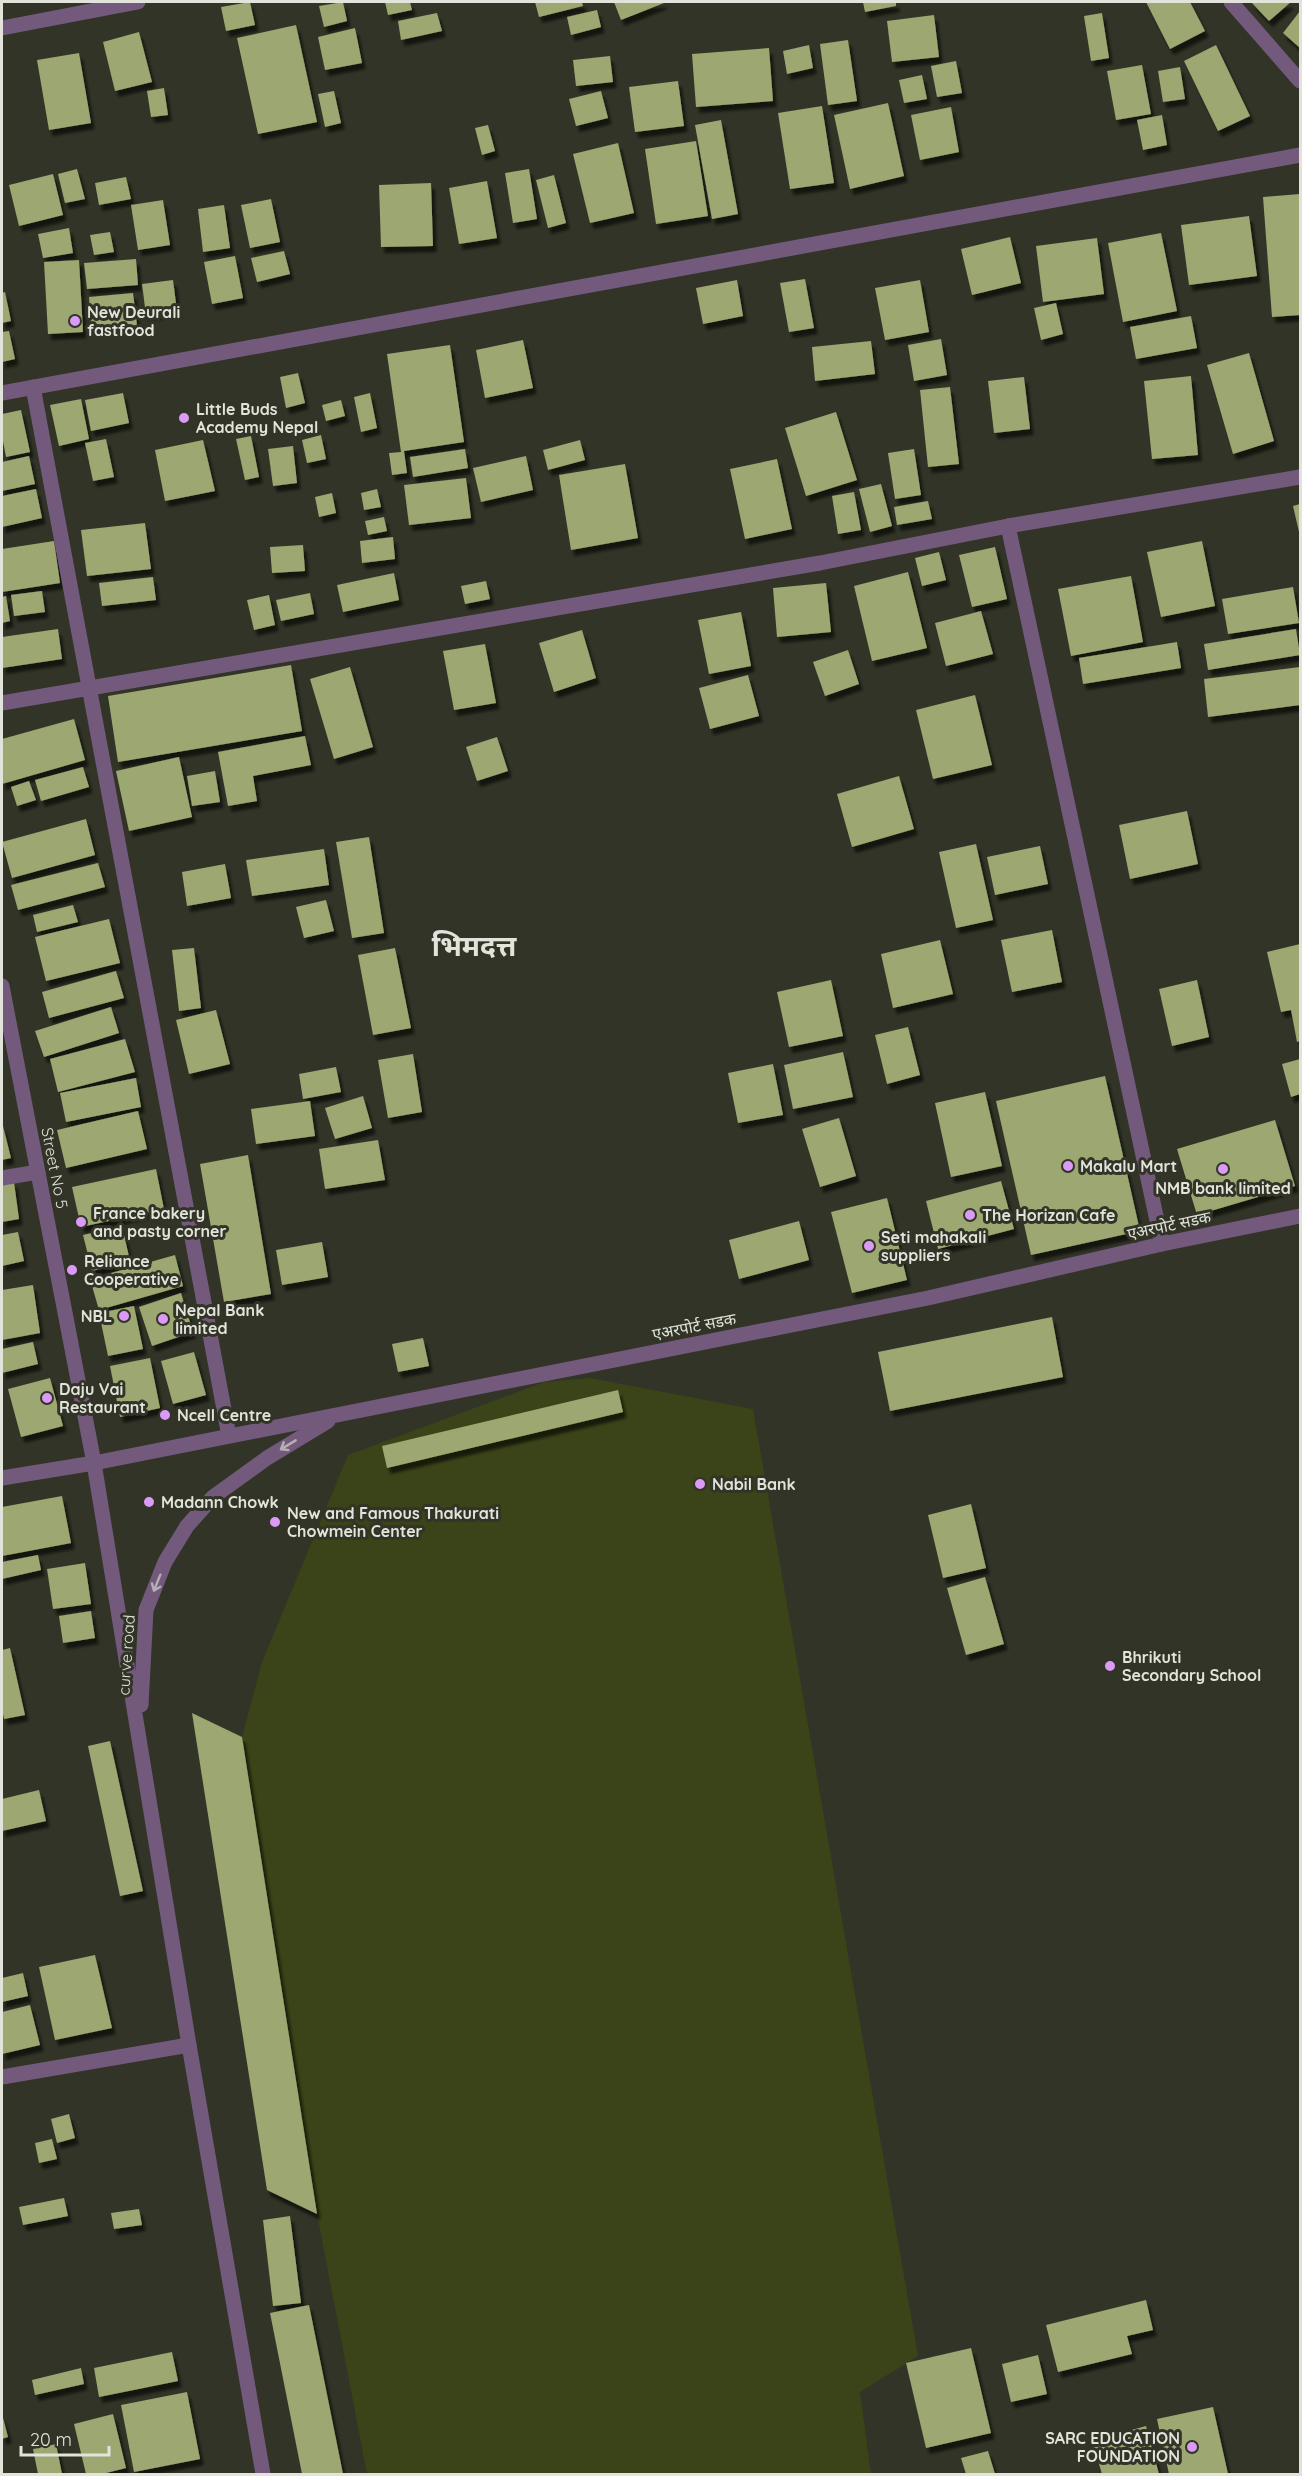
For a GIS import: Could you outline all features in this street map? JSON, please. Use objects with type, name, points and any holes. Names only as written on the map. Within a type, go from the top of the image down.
[{"type":"street","points":[[2,28],[138,2]]},
{"type":"street","points":[[1231,2],[1300,81]]},
{"type":"street","points":[[2,393],[1300,155]]},
{"type":"street","points":[[33,387],[229,1436]]},
{"type":"street","points":[[2,703],[820,563],[1008,526],[1300,477]]},
{"type":"street","points":[[1008,526],[1162,1244]]},
{"type":"street","name":"Street No 5","points":[[2,986],[94,1463],[140,1733]]},
{"type":"street","points":[[2,1178],[38,1172]]},
{"type":"street","name":"एअरपोर्ट सडक","points":[[2,1478],[94,1463],[939,1295],[1162,1244],[1300,1216]]},
{"type":"street","name":"curve road","points":[[140,1733],[146,1610],[165,1562],[187,1526],[213,1497],[267,1458],[338,1414]]},
{"type":"street","points":[[140,1733],[189,2045],[263,2475]]},
{"type":"street","points":[[2,2077],[189,2045]]},
{"type":"green space","points":[[590,1378],[753,1409],[918,2356],[860,2392],[871,2474],[367,2474],[317,2214],[242,1737],[262,1662],[348,1455],[544,1382]]},
{"type":"building","points":[[250,2],[255,25],[226,31],[221,7]]},
{"type":"building","points":[[343,2],[347,21],[324,27],[319,6]]},
{"type":"building","points":[[385,2],[410,2],[412,10],[388,15]]},
{"type":"building","points":[[535,2],[582,2],[583,6],[539,17]]},
{"type":"building","points":[[614,2],[664,2],[664,3],[621,20]]},
{"type":"building","points":[[863,2],[896,2],[896,6],[865,12]]},
{"type":"building","points":[[1146,2],[1190,2],[1205,31],[1170,49]]},
{"type":"building","points":[[1251,2],[1291,2],[1269,21]]},
{"type":"building","points":[[597,10],[601,27],[571,35],[567,17]]},
{"type":"building","points":[[1300,11],[1300,48],[1283,33]]},
{"type":"building","points":[[437,13],[442,31],[401,40],[398,21]]},
{"type":"building","points":[[1102,13],[1109,58],[1091,61],[1084,16]]},
{"type":"building","points":[[934,15],[939,57],[892,62],[887,21]]},
{"type":"building","points":[[296,25],[317,122],[258,134],[237,38]]},
{"type":"building","points":[[355,28],[362,63],[325,70],[318,37]]},
{"type":"building","points":[[139,32],[152,82],[115,91],[103,42]]},
{"type":"building","points":[[848,40],[857,101],[828,105],[820,44]]},
{"type":"building","points":[[809,45],[813,68],[787,74],[783,51]]},
{"type":"building","points":[[1216,45],[1250,116],[1218,131],[1184,61]]},
{"type":"building","points":[[769,48],[773,101],[696,107],[692,54]]},
{"type":"building","points":[[79,53],[91,123],[49,130],[37,60]]},
{"type":"building","points":[[610,56],[613,82],[576,86],[573,60]]},
{"type":"building","points":[[956,61],[962,93],[937,97],[931,66]]},
{"type":"building","points":[[1142,65],[1151,114],[1116,120],[1107,71]]},
{"type":"building","points":[[1180,67],[1185,99],[1163,102],[1158,71]]},
{"type":"building","points":[[922,75],[927,99],[904,103],[899,80]]},
{"type":"building","points":[[678,81],[684,126],[635,132],[629,87]]},
{"type":"building","points":[[164,88],[168,115],[151,117],[147,91]]},
{"type":"building","points":[[334,91],[341,123],[325,127],[318,94]]},
{"type":"building","points":[[601,91],[608,118],[576,126],[569,99]]},
{"type":"building","points":[[888,103],[904,176],[850,189],[834,115]]},
{"type":"building","points":[[822,106],[834,183],[790,189],[778,113]]},
{"type":"building","points":[[951,107],[959,152],[920,160],[911,115]]},
{"type":"building","points":[[1162,115],[1167,145],[1143,150],[1137,120]]},
{"type":"building","points":[[721,120],[738,214],[712,219],[695,125]]},
{"type":"building","points":[[488,125],[495,151],[482,155],[475,128]]},
{"type":"building","points":[[696,141],[708,216],[656,224],[645,149]]},
{"type":"building","points":[[618,143],[634,213],[590,223],[573,154]]},
{"type":"building","points":[[77,169],[85,199],[65,203],[58,174]]},
{"type":"building","points":[[529,169],[537,219],[513,223],[505,173]]},
{"type":"building","points":[[53,174],[63,215],[19,226],[9,185]]},
{"type":"building","points":[[554,175],[566,223],[548,228],[536,180]]},
{"type":"building","points":[[126,177],[131,199],[99,205],[95,183]]},
{"type":"building","points":[[487,181],[497,238],[459,244],[449,188]]},
{"type":"building","points":[[431,183],[433,246],[381,247],[379,185]]},
{"type":"building","points":[[1300,194],[1300,315],[1272,317],[1263,197]]},
{"type":"building","points":[[271,199],[280,242],[250,248],[241,205]]},
{"type":"building","points":[[163,200],[170,245],[138,250],[131,205]]},
{"type":"building","points":[[224,205],[230,248],[203,252],[198,209]]},
{"type":"building","points":[[1249,216],[1257,276],[1189,285],[1181,225]]},
{"type":"building","points":[[69,228],[73,253],[43,258],[38,234]]},
{"type":"building","points":[[110,232],[114,252],[94,255],[90,235]]},
{"type":"building","points":[[1161,233],[1177,311],[1123,322],[1108,243]]},
{"type":"building","points":[[1010,237],[1021,283],[972,295],[961,249]]},
{"type":"building","points":[[1097,238],[1104,294],[1043,302],[1036,246]]},
{"type":"building","points":[[284,251],[290,274],[257,282],[251,258]]},
{"type":"building","points":[[235,256],[243,298],[212,304],[204,262]]},
{"type":"building","points":[[136,259],[138,285],[87,289],[84,263]]},
{"type":"building","points":[[79,260],[83,332],[48,334],[44,262]]},
{"type":"building","points":[[805,279],[814,328],[789,332],[780,283]]},
{"type":"building","points":[[173,280],[177,311],[146,315],[142,284]]},
{"type":"building","points":[[737,280],[743,316],[703,324],[696,288]]},
{"type":"building","points":[[920,280],[929,332],[885,340],[875,288]]},
{"type":"building","points":[[5,292],[11,321],[2,323],[2,293]]},
{"type":"building","points":[[133,293],[137,325],[91,330],[89,297]]},
{"type":"building","points":[[1056,303],[1063,334],[1041,340],[1034,308]]},
{"type":"building","points":[[1191,316],[1197,348],[1136,359],[1130,327]]},
{"type":"building","points":[[9,331],[15,359],[2,362],[2,332]]},
{"type":"building","points":[[941,339],[947,375],[914,381],[908,345]]},
{"type":"building","points":[[523,340],[533,388],[485,398],[476,350]]},
{"type":"building","points":[[871,341],[875,374],[815,381],[812,347]]},
{"type":"building","points":[[450,345],[464,442],[404,451],[407,473],[392,475],[389,453],[401,452],[387,354]]},
{"type":"building","points":[[1249,353],[1274,441],[1233,454],[1207,365]]},
{"type":"building","points":[[298,373],[305,403],[286,408],[280,377]]},
{"type":"building","points":[[1191,376],[1198,455],[1152,459],[1144,381]]},
{"type":"building","points":[[1024,377],[1030,429],[994,433],[988,381]]},
{"type":"building","points":[[950,387],[959,464],[928,467],[920,390]]},
{"type":"building","points":[[123,393],[129,423],[91,431],[85,400]]},
{"type":"building","points":[[370,393],[377,428],[361,432],[354,397]]},
{"type":"building","points":[[81,399],[89,439],[59,446],[50,405]]},
{"type":"building","points":[[341,400],[345,416],[326,421],[322,405]]},
{"type":"building","points":[[21,410],[30,452],[6,457],[2,436],[2,414]]},
{"type":"building","points":[[836,412],[857,480],[806,496],[785,428]]},
{"type":"building","points":[[321,435],[326,459],[307,463],[302,440]]},
{"type":"building","points":[[251,436],[259,477],[245,480],[236,439]]},
{"type":"building","points":[[106,439],[114,477],[93,481],[85,443]]},
{"type":"building","points":[[203,440],[215,491],[165,501],[155,450]]},
{"type":"building","points":[[580,440],[585,460],[548,470],[543,450]]},
{"type":"building","points":[[293,446],[297,483],[273,486],[268,449]]},
{"type":"building","points":[[465,449],[468,468],[413,477],[410,457]]},
{"type":"building","points":[[914,449],[921,495],[895,499],[888,453]]},
{"type":"building","points":[[29,456],[35,484],[2,491],[2,462]]},
{"type":"building","points":[[526,456],[533,490],[481,502],[473,468]]},
{"type":"building","points":[[777,459],[792,529],[745,539],[730,469]]},
{"type":"building","points":[[625,464],[638,538],[571,550],[559,475]]},
{"type":"building","points":[[466,478],[471,518],[409,525],[404,485]]},
{"type":"building","points":[[881,484],[892,526],[870,532],[859,489]]},
{"type":"building","points":[[36,489],[42,518],[2,527],[2,496]]},
{"type":"building","points":[[377,489],[381,507],[364,510],[361,493]]},
{"type":"building","points":[[854,492],[861,530],[838,534],[832,496]]},
{"type":"building","points":[[332,493],[336,513],[319,517],[315,497]]},
{"type":"building","points":[[928,501],[932,519],[897,525],[894,507]]},
{"type":"building","points":[[1300,504],[1300,536],[1293,506]]},
{"type":"building","points":[[384,517],[387,531],[368,535],[365,521]]},
{"type":"building","points":[[145,523],[151,569],[87,576],[81,530]]},
{"type":"building","points":[[393,537],[395,559],[362,563],[360,541]]},
{"type":"building","points":[[54,541],[60,583],[2,592],[2,549]]},
{"type":"building","points":[[1202,541],[1215,606],[1161,617],[1147,552]]},
{"type":"building","points":[[303,545],[305,571],[272,573],[270,547]]},
{"type":"building","points":[[995,547],[1007,599],[972,607],[959,555]]},
{"type":"building","points":[[939,552],[946,580],[922,586],[915,558]]},
{"type":"building","points":[[908,572],[927,648],[872,661],[854,586]]},
{"type":"building","points":[[394,573],[399,600],[343,612],[337,585]]},
{"type":"building","points":[[1131,576],[1143,642],[1071,656],[1058,589]]},
{"type":"building","points":[[153,577],[156,600],[102,606],[99,583]]},
{"type":"building","points":[[486,581],[490,599],[465,604],[461,586]]},
{"type":"building","points":[[826,583],[831,632],[777,637],[773,588]]},
{"type":"building","points":[[1293,587],[1299,623],[1228,634],[1222,599]]},
{"type":"building","points":[[42,591],[45,612],[14,616],[11,595]]},
{"type":"building","points":[[310,593],[314,614],[281,621],[276,600]]},
{"type":"building","points":[[269,595],[275,625],[254,630],[247,600]]},
{"type":"building","points":[[6,596],[10,621],[2,623],[2,597]]},
{"type":"building","points":[[981,611],[993,654],[946,666],[935,623]]},
{"type":"building","points":[[741,612],[751,666],[709,674],[698,620]]},
{"type":"building","points":[[58,629],[62,659],[2,668],[2,637]]},
{"type":"building","points":[[1296,629],[1300,655],[1208,670],[1204,644]]},
{"type":"building","points":[[582,630],[596,678],[554,692],[539,643]]},
{"type":"building","points":[[1177,642],[1181,668],[1083,684],[1079,658]]},
{"type":"building","points":[[485,644],[496,703],[454,710],[443,651]]},
{"type":"building","points":[[848,650],[859,684],[825,696],[813,662]]},
{"type":"building","points":[[291,665],[302,731],[118,762],[108,696]]},
{"type":"building","points":[[350,667],[373,747],[334,759],[310,679]]},
{"type":"building","points":[[1300,667],[1300,705],[1208,717],[1204,679]]},
{"type":"building","points":[[748,675],[759,716],[710,729],[699,688]]},
{"type":"building","points":[[975,695],[992,765],[933,779],[916,710]]},
{"type":"building","points":[[74,719],[85,760],[2,784],[2,739]]},
{"type":"building","points":[[305,736],[311,765],[253,776],[257,801],[228,806],[218,752]]},
{"type":"building","points":[[497,737],[508,771],[477,781],[466,747]]},
{"type":"building","points":[[179,757],[192,817],[129,831],[116,771]]},
{"type":"building","points":[[83,767],[89,787],[41,801],[35,780]]},
{"type":"building","points":[[215,771],[220,802],[192,806],[187,776]]},
{"type":"building","points":[[899,776],[914,829],[852,847],[837,794]]},
{"type":"building","points":[[29,781],[36,800],[17,806],[11,787]]},
{"type":"building","points":[[1187,811],[1198,864],[1130,879],[1119,825]]},
{"type":"building","points":[[86,819],[95,855],[12,878],[2,842]]},
{"type":"building","points":[[369,837],[384,933],[352,938],[336,842]]},
{"type":"building","points":[[976,844],[993,920],[956,928],[939,852]]},
{"type":"building","points":[[1040,846],[1048,884],[995,895],[987,857]]},
{"type":"building","points":[[324,849],[329,885],[252,896],[246,860]]},
{"type":"building","points":[[98,863],[105,887],[18,910],[11,885]]},
{"type":"building","points":[[225,864],[231,898],[187,906],[182,872]]},
{"type":"building","points":[[326,900],[334,931],[304,938],[296,907]]},
{"type":"building","points":[[73,905],[78,922],[37,932],[33,915]]},
{"type":"building","points":[[109,919],[120,963],[46,981],[35,937]]},
{"type":"building","points":[[1052,930],[1062,982],[1012,992],[1001,940]]},
{"type":"building","points":[[940,940],[953,994],[893,1008],[881,954]]},
{"type":"building","points":[[1300,944],[1300,1041],[1297,1042],[1291,1010],[1281,1012],[1267,952]]},
{"type":"building","points":[[194,948],[201,1008],[179,1011],[172,950]]},
{"type":"building","points":[[395,948],[411,1028],[373,1035],[358,955]]},
{"type":"building","points":[[116,971],[124,998],[49,1018],[42,992]]},
{"type":"building","points":[[831,980],[843,1036],[789,1047],[777,992]]},
{"type":"building","points":[[1197,980],[1209,1037],[1172,1046],[1159,989]]},
{"type":"building","points":[[111,1007],[119,1033],[44,1057],[35,1031]]},
{"type":"building","points":[[216,1010],[230,1064],[189,1074],[176,1020]]},
{"type":"building","points":[[908,1027],[920,1075],[887,1084],[875,1035]]},
{"type":"building","points":[[125,1039],[135,1072],[58,1092],[50,1059]]},
{"type":"building","points":[[843,1052],[853,1097],[793,1109],[784,1065]]},
{"type":"building","points":[[413,1054],[422,1112],[388,1118],[378,1060]]},
{"type":"building","points":[[1300,1059],[1300,1094],[1291,1097],[1282,1064]]},
{"type":"building","points":[[773,1064],[783,1115],[738,1123],[728,1073]]},
{"type":"building","points":[[336,1067],[341,1092],[303,1099],[299,1074]]},
{"type":"building","name":"Makalu Mart","points":[[1105,1076],[1140,1231],[1031,1255],[996,1101]]},
{"type":"building","points":[[136,1078],[141,1107],[66,1122],[60,1093]]},
{"type":"building","points":[[985,1092],[1002,1166],[951,1177],[935,1103]]},
{"type":"building","points":[[363,1096],[372,1128],[335,1139],[325,1108]]},
{"type":"building","points":[[310,1101],[315,1136],[256,1144],[251,1109]]},
{"type":"building","points":[[138,1111],[147,1149],[66,1168],[57,1130]]},
{"type":"building","points":[[839,1118],[856,1176],[820,1187],[802,1129]]},
{"type":"building","points":[[1275,1120],[1295,1186],[1197,1215],[1177,1149]]},
{"type":"building","points":[[2,1122],[11,1158],[2,1160]]},
{"type":"building","points":[[378,1140],[385,1180],[325,1189],[319,1149]]},
{"type":"building","points":[[248,1155],[271,1294],[224,1302],[200,1164]]},
{"type":"building","points":[[156,1169],[164,1209],[81,1227],[72,1187]]},
{"type":"building","name":"The Horizan Cafe","points":[[1001,1181],[1014,1229],[938,1249],[926,1201]]},
{"type":"building","points":[[14,1182],[19,1219],[2,1222],[2,1184]]},
{"type":"building","name":"Seti mahakali suppliers","points":[[887,1198],[907,1280],[852,1293],[831,1212]]},
{"type":"building","points":[[799,1221],[809,1260],[739,1279],[729,1240]]},
{"type":"building","points":[[122,1226],[130,1261],[92,1271],[83,1235]]},
{"type":"building","points":[[18,1232],[24,1261],[2,1266],[2,1235]]},
{"type":"building","points":[[322,1242],[328,1277],[282,1285],[276,1250]]},
{"type":"building","points":[[175,1255],[183,1286],[99,1310],[90,1279]]},
{"type":"building","points":[[33,1285],[40,1333],[2,1340],[2,1290]]},
{"type":"building","points":[[181,1293],[193,1332],[152,1346],[139,1307]]},
{"type":"building","points":[[134,1306],[143,1349],[108,1356],[99,1313]]},
{"type":"building","points":[[1052,1317],[1063,1377],[890,1411],[878,1352]]},
{"type":"building","points":[[423,1338],[429,1366],[398,1372],[392,1344]]},
{"type":"building","points":[[33,1342],[38,1364],[2,1373],[2,1349]]},
{"type":"building","points":[[194,1352],[206,1395],[173,1404],[161,1361]]},
{"type":"building","points":[[150,1358],[160,1408],[120,1417],[110,1366]]},
{"type":"building","points":[[50,1378],[63,1426],[21,1437],[8,1389]]},
{"type":"building","points":[[618,1390],[623,1412],[387,1468],[382,1446]]},
{"type":"building","points":[[62,1496],[71,1543],[2,1556],[2,1507]]},
{"type":"building","points":[[971,1504],[986,1568],[943,1578],[928,1515]]},
{"type":"building","points":[[38,1555],[41,1570],[2,1579],[2,1562]]},
{"type":"building","points":[[85,1563],[91,1604],[53,1609],[47,1569]]},
{"type":"building","points":[[985,1577],[1004,1644],[966,1655],[947,1588]]},
{"type":"building","points":[[91,1611],[95,1638],[63,1643],[59,1616]]},
{"type":"building","points":[[10,1648],[25,1715],[4,1719],[2,1650]]},
{"type":"building","points":[[192,1713],[242,1737],[317,2214],[267,2190]]},
{"type":"building","points":[[110,1741],[143,1891],[120,1896],[88,1746]]},
{"type":"building","points":[[39,1790],[46,1821],[2,1831],[2,1799]]},
{"type":"building","points":[[95,1955],[112,2028],[55,2040],[39,1967]]},
{"type":"building","points":[[23,1973],[28,1996],[2,2002],[2,1978]]},
{"type":"building","points":[[30,2005],[40,2045],[2,2054],[2,2012]]},
{"type":"building","points":[[69,2114],[75,2138],[57,2143],[51,2119]]},
{"type":"building","points":[[52,2139],[57,2159],[39,2163],[35,2143]]},
{"type":"building","points":[[64,2198],[68,2216],[23,2225],[19,2207]]},
{"type":"building","points":[[139,2209],[142,2225],[114,2229],[111,2213]]},
{"type":"building","points":[[290,2216],[301,2303],[273,2306],[263,2220]]},
{"type":"building","points":[[1146,2300],[1153,2330],[1127,2336],[1132,2354],[1058,2372],[1046,2325]]},
{"type":"building","points":[[309,2305],[343,2474],[302,2474],[270,2313]]},
{"type":"building","points":[[971,2348],[991,2433],[926,2448],[906,2363]]},
{"type":"building","points":[[172,2352],[178,2381],[99,2397],[94,2368]]},
{"type":"building","points":[[1038,2355],[1047,2394],[1011,2402],[1002,2364]]},
{"type":"building","points":[[81,2368],[84,2384],[35,2395],[32,2380]]},
{"type":"building","points":[[187,2392],[200,2459],[134,2472],[121,2405]]},
{"type":"building","name":"SARC EDUCATION FOUNDATION","points":[[1213,2407],[1228,2474],[1169,2474],[1157,2419]]},
{"type":"building","points":[[2,2414],[8,2437],[2,2439]]},
{"type":"building","points":[[113,2414],[126,2468],[102,2474],[86,2474],[74,2424]]},
{"type":"building","points":[[1146,2426],[1159,2474],[1102,2474],[1092,2441]]},
{"type":"building","points":[[56,2444],[62,2474],[38,2474],[33,2449]]},
{"type":"building","points":[[988,2451],[995,2474],[966,2474],[961,2458]]},
{"type":"place","name":"New Deurali fastfood","points":[[75,321]]},
{"type":"place","name":"Little Buds Academy Nepal","points":[[184,418]]},
{"type":"place","name":"Makalu Mart","points":[[1068,1166]]},
{"type":"place","name":"NMB bank limited","points":[[1223,1169]]},
{"type":"place","name":"The Horizan Cafe","points":[[970,1215]]},
{"type":"place","name":"France bakery and pasty corner","points":[[81,1222]]},
{"type":"place","name":"Seti mahakali suppliers","points":[[869,1246]]},
{"type":"place","name":"Reliance Cooperative","points":[[72,1270]]},
{"type":"place","name":"NBL","points":[[124,1316]]},
{"type":"place","name":"Nepal Bank limited","points":[[163,1319]]},
{"type":"place","name":"Daju Vai Restaurant","points":[[47,1398]]},
{"type":"place","name":"Ncell Centre","points":[[165,1415]]},
{"type":"place","name":"Nabil Bank","points":[[700,1484]]},
{"type":"place","name":"Madann Chowk","points":[[149,1502]]},
{"type":"place","name":"New and Famous Thakurati Chowmein Center","points":[[275,1522]]},
{"type":"place","name":"Bhrikuti Secondary School","points":[[1110,1666]]},
{"type":"place","name":"SARC EDUCATION FOUNDATION","points":[[1192,2447]]},
{"type":"district","name":"भिमदत्त","points":[[474,946]]}]
